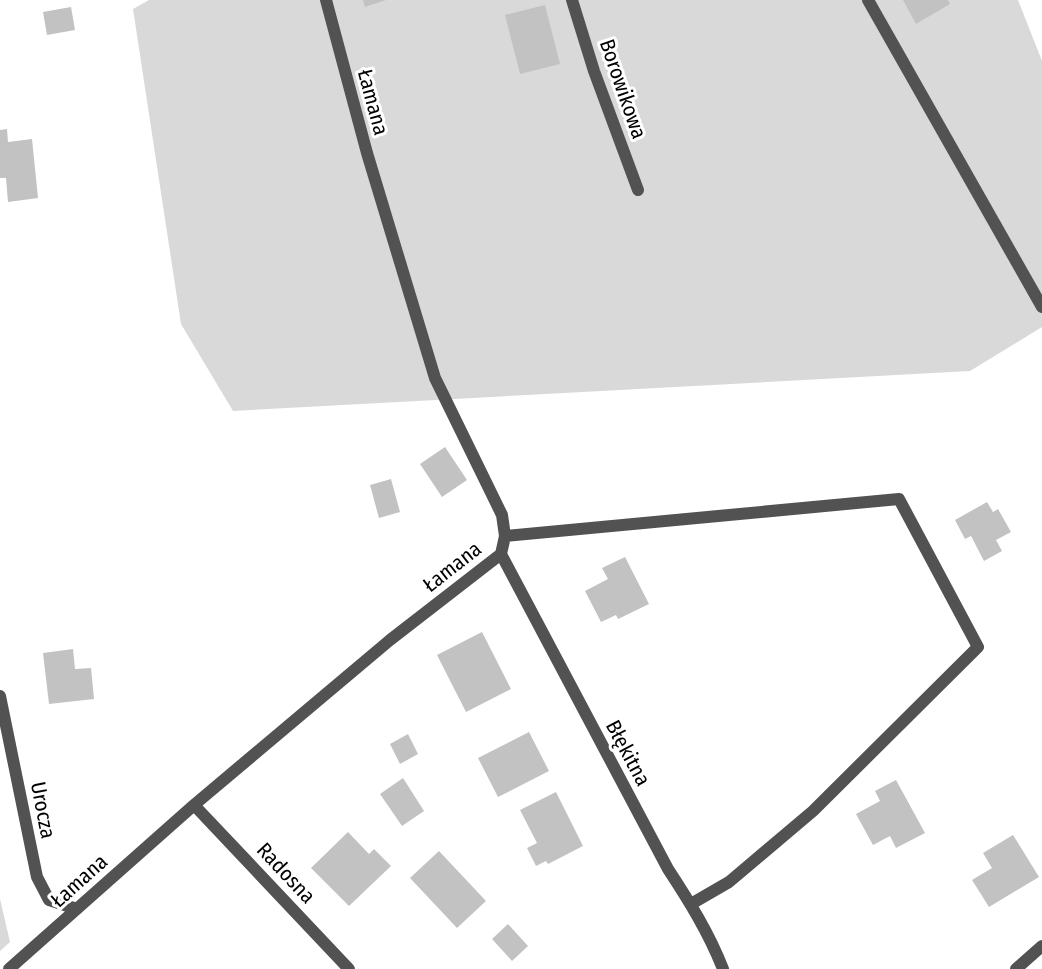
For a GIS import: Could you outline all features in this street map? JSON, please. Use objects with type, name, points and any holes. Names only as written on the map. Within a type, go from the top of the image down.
[{"type":"street","name":"Łamana","points":[[9,969],[194,805],[390,640],[501,554],[505,536],[502,515],[435,378],[367,153],[326,0]]},
{"type":"street","name":"Borowikowa","points":[[572,0],[594,71],[638,190]]},
{"type":"street","points":[[868,0],[1042,308]]},
{"type":"street","points":[[505,536],[899,499],[978,647],[813,811],[729,882],[691,904]]},
{"type":"street","name":"Błękitna","points":[[501,554],[668,869],[713,944],[723,969]]},
{"type":"street","name":"Urocza","points":[[0,696],[36,877],[50,900],[77,909]]},
{"type":"street","name":"Radosna","points":[[194,805],[349,969]]},
{"type":"street","points":[[1016,969],[1042,946]]},
{"type":"shaded area","points":[[149,0],[1018,0],[1042,61],[1042,327],[970,371],[233,411],[181,324],[133,9]]},
{"type":"shaded area","points":[[0,899],[10,942],[0,951]]},
{"type":"building","points":[[363,0],[386,0],[365,7]]},
{"type":"building","points":[[903,0],[948,0],[950,4],[916,24]]},
{"type":"building","points":[[545,5],[560,64],[520,74],[505,15]]},
{"type":"building","points":[[71,7],[75,30],[47,35],[43,12]]},
{"type":"building","points":[[7,129],[8,142],[32,139],[38,198],[8,202],[6,178],[0,178],[0,130]]},
{"type":"building","points":[[445,447],[467,480],[442,497],[420,464]]},
{"type":"building","points":[[391,479],[400,512],[379,518],[370,485]]},
{"type":"building","points":[[987,502],[993,512],[998,509],[1011,532],[996,540],[1002,551],[984,561],[971,536],[965,539],[955,520]]},
{"type":"building","points":[[625,557],[649,604],[618,619],[616,615],[601,622],[585,591],[608,579],[602,568]]},
{"type":"building","points":[[482,632],[511,689],[466,712],[437,655]]},
{"type":"building","points":[[73,649],[75,669],[91,668],[94,699],[49,704],[43,653]]},
{"type":"building","points":[[529,732],[549,771],[498,797],[478,758]]},
{"type":"building","points":[[408,734],[418,754],[400,764],[390,744]]},
{"type":"building","points":[[403,778],[424,811],[402,826],[380,794]]},
{"type":"building","points":[[896,780],[925,833],[896,848],[890,836],[873,845],[856,814],[880,801],[875,791]]},
{"type":"building","points":[[556,792],[583,846],[548,864],[546,861],[536,866],[527,848],[537,843],[520,810]]},
{"type":"building","points":[[348,832],[369,854],[374,849],[391,866],[349,906],[311,868]]},
{"type":"building","points":[[1013,835],[1039,877],[989,907],[972,880],[992,868],[983,853]]},
{"type":"building","points":[[439,851],[486,901],[457,928],[410,878]]},
{"type":"building","points":[[508,924],[528,946],[512,961],[492,939]]}]
